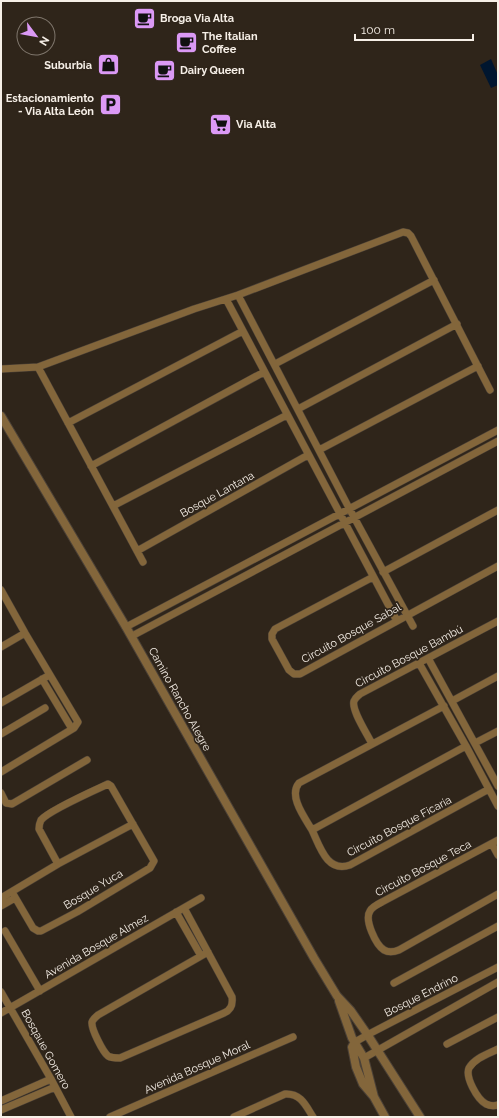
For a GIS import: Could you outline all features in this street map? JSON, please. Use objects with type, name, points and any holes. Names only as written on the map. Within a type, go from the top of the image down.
[{"type":"street","points":[[1,369],[38,367],[194,308],[238,295],[403,232],[408,233],[411,236],[490,390]]},
{"type":"street","points":[[275,364],[434,280]]},
{"type":"street","points":[[238,295],[354,518],[413,626]]},
{"type":"street","points":[[226,299],[308,456],[397,621]]},
{"type":"street","points":[[298,409],[457,324]]},
{"type":"street","points":[[68,423],[243,331]]},
{"type":"street","points":[[319,450],[478,366]]},
{"type":"street","points":[[38,367],[143,562]]},
{"type":"street","points":[[91,466],[264,372]]},
{"type":"street","points":[[113,506],[287,415]]},
{"type":"street","name":"Camino Rancho Alegre","points":[[1,416],[132,636],[337,996]]},
{"type":"street","points":[[126,627],[498,430]]},
{"type":"street","points":[[132,636],[498,441]]},
{"type":"street","name":"Bosque Lantana","points":[[137,551],[308,456]]},
{"type":"street","points":[[383,572],[498,510]]},
{"type":"street","name":"Circuito Bosque Sabal","points":[[373,577],[275,630],[272,634],[272,639],[289,670],[294,674],[300,674],[498,566]]},
{"type":"street","points":[[1,590],[25,633],[78,720],[76,726],[72,729],[1,772]]},
{"type":"street","name":"Circuito Bosque Bambú","points":[[372,744],[354,710],[354,701],[360,694],[498,621]]},
{"type":"street","points":[[1,647],[25,633]]},
{"type":"street","points":[[428,658],[498,786]]},
{"type":"street","points":[[418,663],[444,706],[498,806]]},
{"type":"street","points":[[1,702],[50,675]]},
{"type":"street","points":[[452,701],[498,676]]},
{"type":"street","points":[[42,679],[72,729]]},
{"type":"street","points":[[372,744],[444,706]]},
{"type":"street","points":[[1,734],[45,708]]},
{"type":"street","points":[[475,743],[498,730]]},
{"type":"street","name":"Circuito Bosque Ficaria","points":[[372,744],[307,777],[296,786],[296,800],[330,862],[338,867],[342,868],[350,865],[489,789]]},
{"type":"street","points":[[312,830],[466,746]]},
{"type":"street","points":[[1,792],[6,803],[12,804],[87,760]]},
{"type":"street","name":"Bosque Yuca","points":[[14,895],[33,928],[41,932],[150,868],[154,863],[112,786],[109,784],[75,800],[42,819],[39,829],[58,864]]},
{"type":"street","points":[[1,906],[58,864],[133,824]]},
{"type":"street","points":[[495,842],[498,855]]},
{"type":"street","name":"Circuito Bosque Teca","points":[[495,842],[382,902],[370,911],[368,921],[379,945],[383,949],[392,952],[399,950],[498,894]]},
{"type":"street","points":[[1,898],[14,895]]},
{"type":"street","name":"Avenida Bosque Almez","points":[[1,1013],[201,898]]},
{"type":"street","points":[[184,908],[208,952],[232,997],[233,1002],[228,1011],[120,1058],[108,1056],[104,1053],[93,1031],[92,1022],[94,1018],[208,952]]},
{"type":"street","points":[[176,912],[201,956]]},
{"type":"street","points":[[394,983],[498,926]]},
{"type":"street","points":[[5,931],[40,991]]},
{"type":"street","name":"Bosque Endrino","points":[[355,1042],[367,1034],[498,968]]},
{"type":"street","points":[[364,1058],[498,982]]},
{"type":"street","name":"Bosqaue Gomero","points":[[1,992],[71,1117]]},
{"type":"street","points":[[337,996],[351,1011],[378,1050],[420,1117]]},
{"type":"street","points":[[337,996],[352,1038],[364,1058],[374,1098]]},
{"type":"street","points":[[447,1044],[498,1017]]},
{"type":"street","name":"Avenida Bosque Moral","points":[[111,1117],[293,1037]]},
{"type":"street","points":[[355,1042],[352,1048],[356,1067],[363,1084],[374,1098],[385,1117]]},
{"type":"street","points":[[498,1049],[475,1062],[468,1070],[470,1082],[483,1102],[490,1105],[498,1105]]},
{"type":"street","points":[[1,1100],[51,1079]]},
{"type":"street","points":[[1,1110],[55,1087]]},
{"type":"street","points":[[234,1117],[251,1114],[285,1094],[293,1094],[302,1100],[313,1117]]},
{"type":"water","points":[[491,59],[498,75],[498,85],[491,88],[480,65]]},
{"type":"place","name":"Broga Via Alta","points":[[145,18]]},
{"type":"place","name":"The Italian Coffee","points":[[186,42]]},
{"type":"place","name":"Suburbia","points":[[108,65]]},
{"type":"place","name":"Dairy Queen","points":[[165,70]]},
{"type":"place","name":"Estacionamiento - Via Alta León","points":[[110,104]]},
{"type":"place","name":"Via Alta","points":[[220,124]]}]
